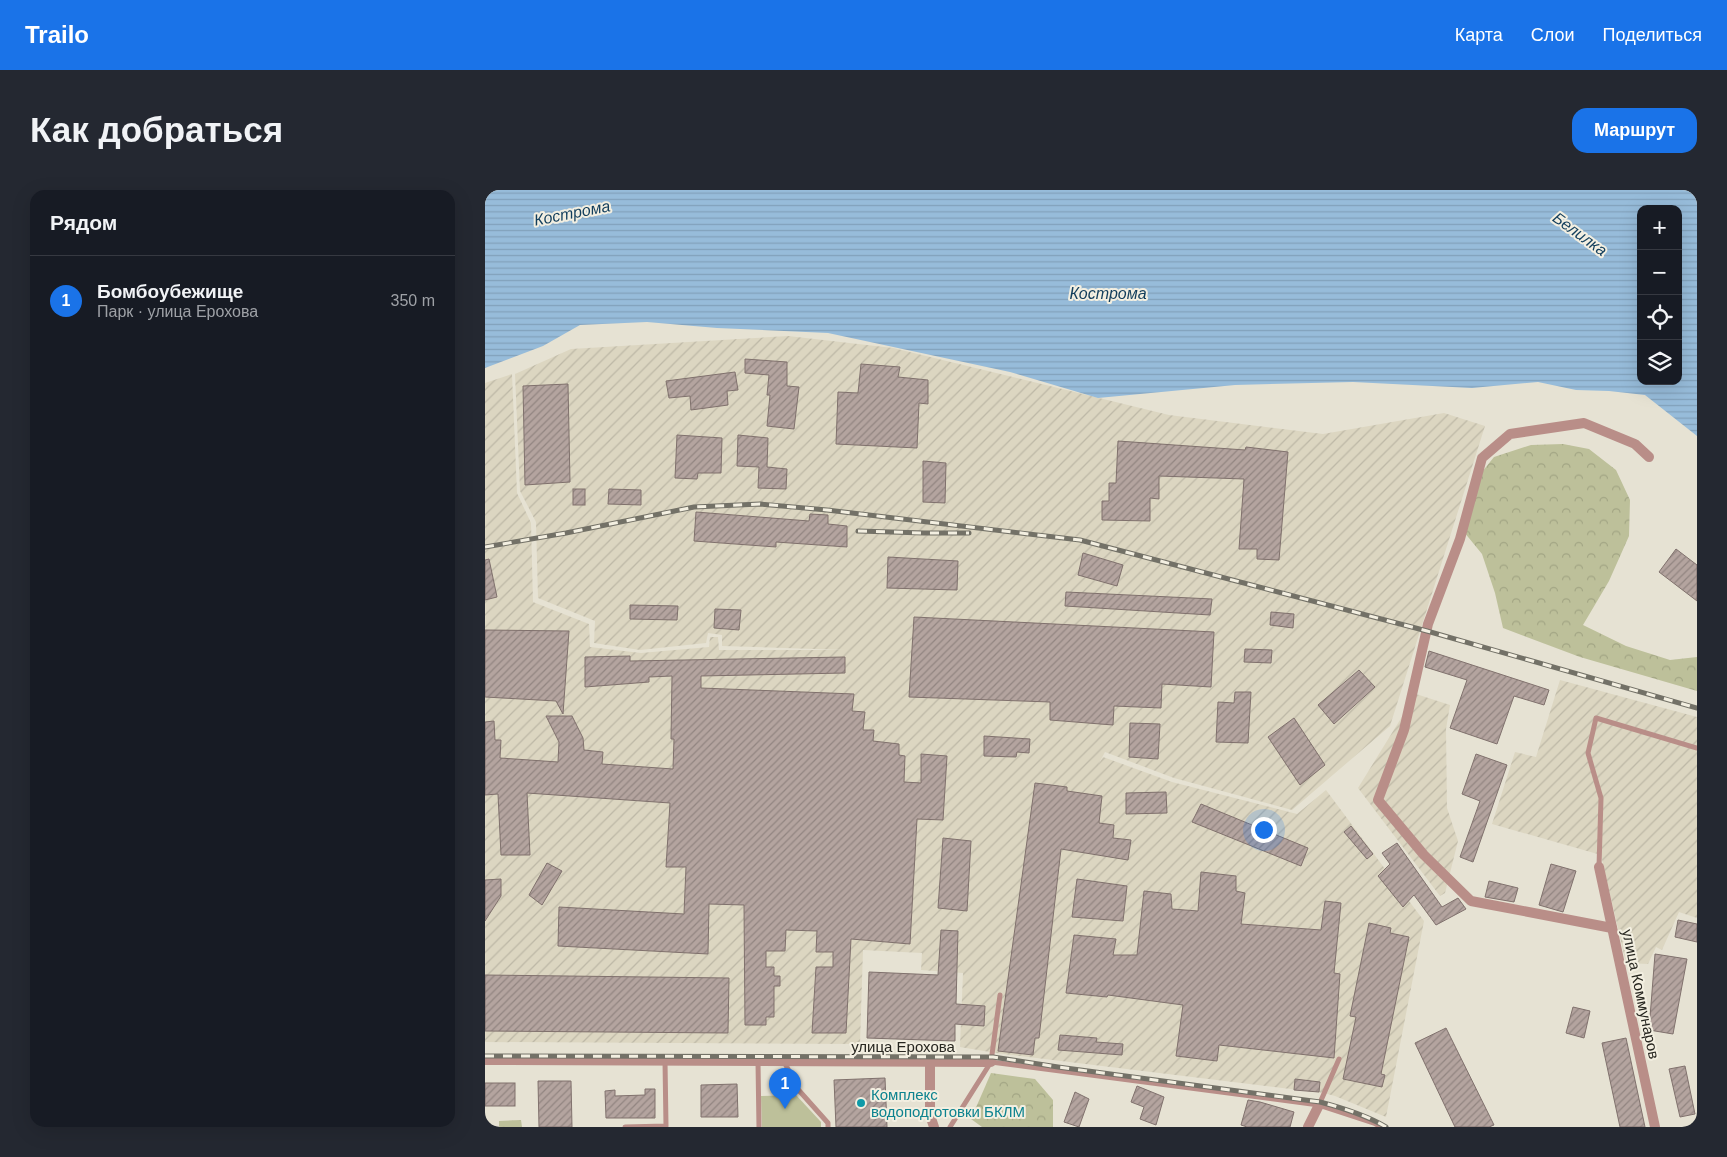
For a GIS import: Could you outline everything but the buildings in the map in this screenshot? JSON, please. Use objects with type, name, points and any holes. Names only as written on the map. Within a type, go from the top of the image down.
[{"type":"street","points":[[1612,928],[1471,901],[1424,855],[1378,800],[1404,730],[1428,624],[1460,539],[1482,458],[1511,434],[1584,423],[1635,444],[1649,457]]},
{"type":"street","name":"улица Коммунаров","points":[[1599,867],[1655,1127]]},
{"type":"street","name":"улица Ерохова","points":[[485,1060],[991,1062]]},
{"type":"street","points":[[930,1062],[930,1115],[934,1127]]},
{"type":"street","points":[[1308,1127],[1319,1105]]},
{"type":"lane","points":[[1599,867],[1601,798],[1589,753],[1596,718],[1697,748]]},
{"type":"lane","points":[[950,1127],[991,1062],[1000,994]]},
{"type":"lane","points":[[1319,1105],[1339,1059]]},
{"type":"lane","points":[[625,1127],[666,1126],[665,1061]]},
{"type":"lane","points":[[758,1061],[759,1127]]},
{"type":"lane","points":[[784,1061],[795,1086],[828,1123],[828,1127]]},
{"type":"lane","name":"улица Ерохова","points":[[991,1062],[1319,1105],[1381,1127]]},
{"type":"shaded area","points":[[788,336],[893,348],[1169,415],[1323,434],[1444,413],[1485,426],[1390,726],[1292,810],[1174,778],[1105,752],[1098,765],[1103,757],[1172,782],[1297,814],[1326,790],[1424,921],[1386,1117],[1324,1093],[960,1047],[963,973],[921,970],[922,953],[863,950],[860,1044],[485,1042],[485,383],[512,374],[517,493],[531,523],[533,602],[589,624],[590,647],[641,653],[709,647],[710,637],[718,637],[719,650],[845,650],[722,646],[722,635],[708,633],[706,643],[640,650],[594,643],[595,621],[538,598],[536,522],[520,491],[515,374],[571,349]]},
{"type":"shaded area","points":[[1560,680],[1697,717],[1697,918],[1679,912],[1662,950],[1656,947],[1648,964],[1626,963],[1601,855],[1492,824],[1515,752],[1536,757]]},
{"type":"shaded area","points":[[1416,694],[1450,705],[1446,729],[1447,808],[1458,841],[1445,893],[1440,896],[1358,788]]},
{"type":"green space","points":[[1563,444],[1589,449],[1616,470],[1630,500],[1629,536],[1609,581],[1583,625],[1626,646],[1670,660],[1697,657],[1697,691],[1580,657],[1503,628],[1495,593],[1482,554],[1464,532],[1470,487],[1494,457],[1531,445]]},
{"type":"green space","points":[[991,1073],[1035,1079],[1053,1100],[1053,1127],[982,1127],[971,1119]]},
{"type":"green space","points":[[796,1095],[821,1122],[821,1127],[762,1127],[761,1096]]},
{"type":"green space","points":[[521,1120],[522,1127],[499,1127],[499,1121]]},
{"type":"water","name":"Кострома","points":[[485,190],[1697,190],[1697,436],[1645,395],[1576,390],[1538,382],[1472,388],[1353,382],[1235,385],[1098,398],[1010,372],[828,333],[717,328],[647,322],[580,325],[543,346],[485,368]]},
{"type":"railway","points":[[485,547],[694,507],[760,504],[827,510],[1080,540],[1427,631],[1697,708]]},
{"type":"railway","points":[[858,531],[969,533]]},
{"type":"railway","points":[[485,1056],[993,1057],[1320,1102],[1354,1112],[1386,1127]]},
{"type":"place","name":"Комплекс водоподготовки БКЛМ","points":[[861,1103]]},
{"type":"place","name":"Бомбоубежище","points":[[785,1109]]},
{"type":"water label","name":"Белилка","points":[[1580,234]]}]
